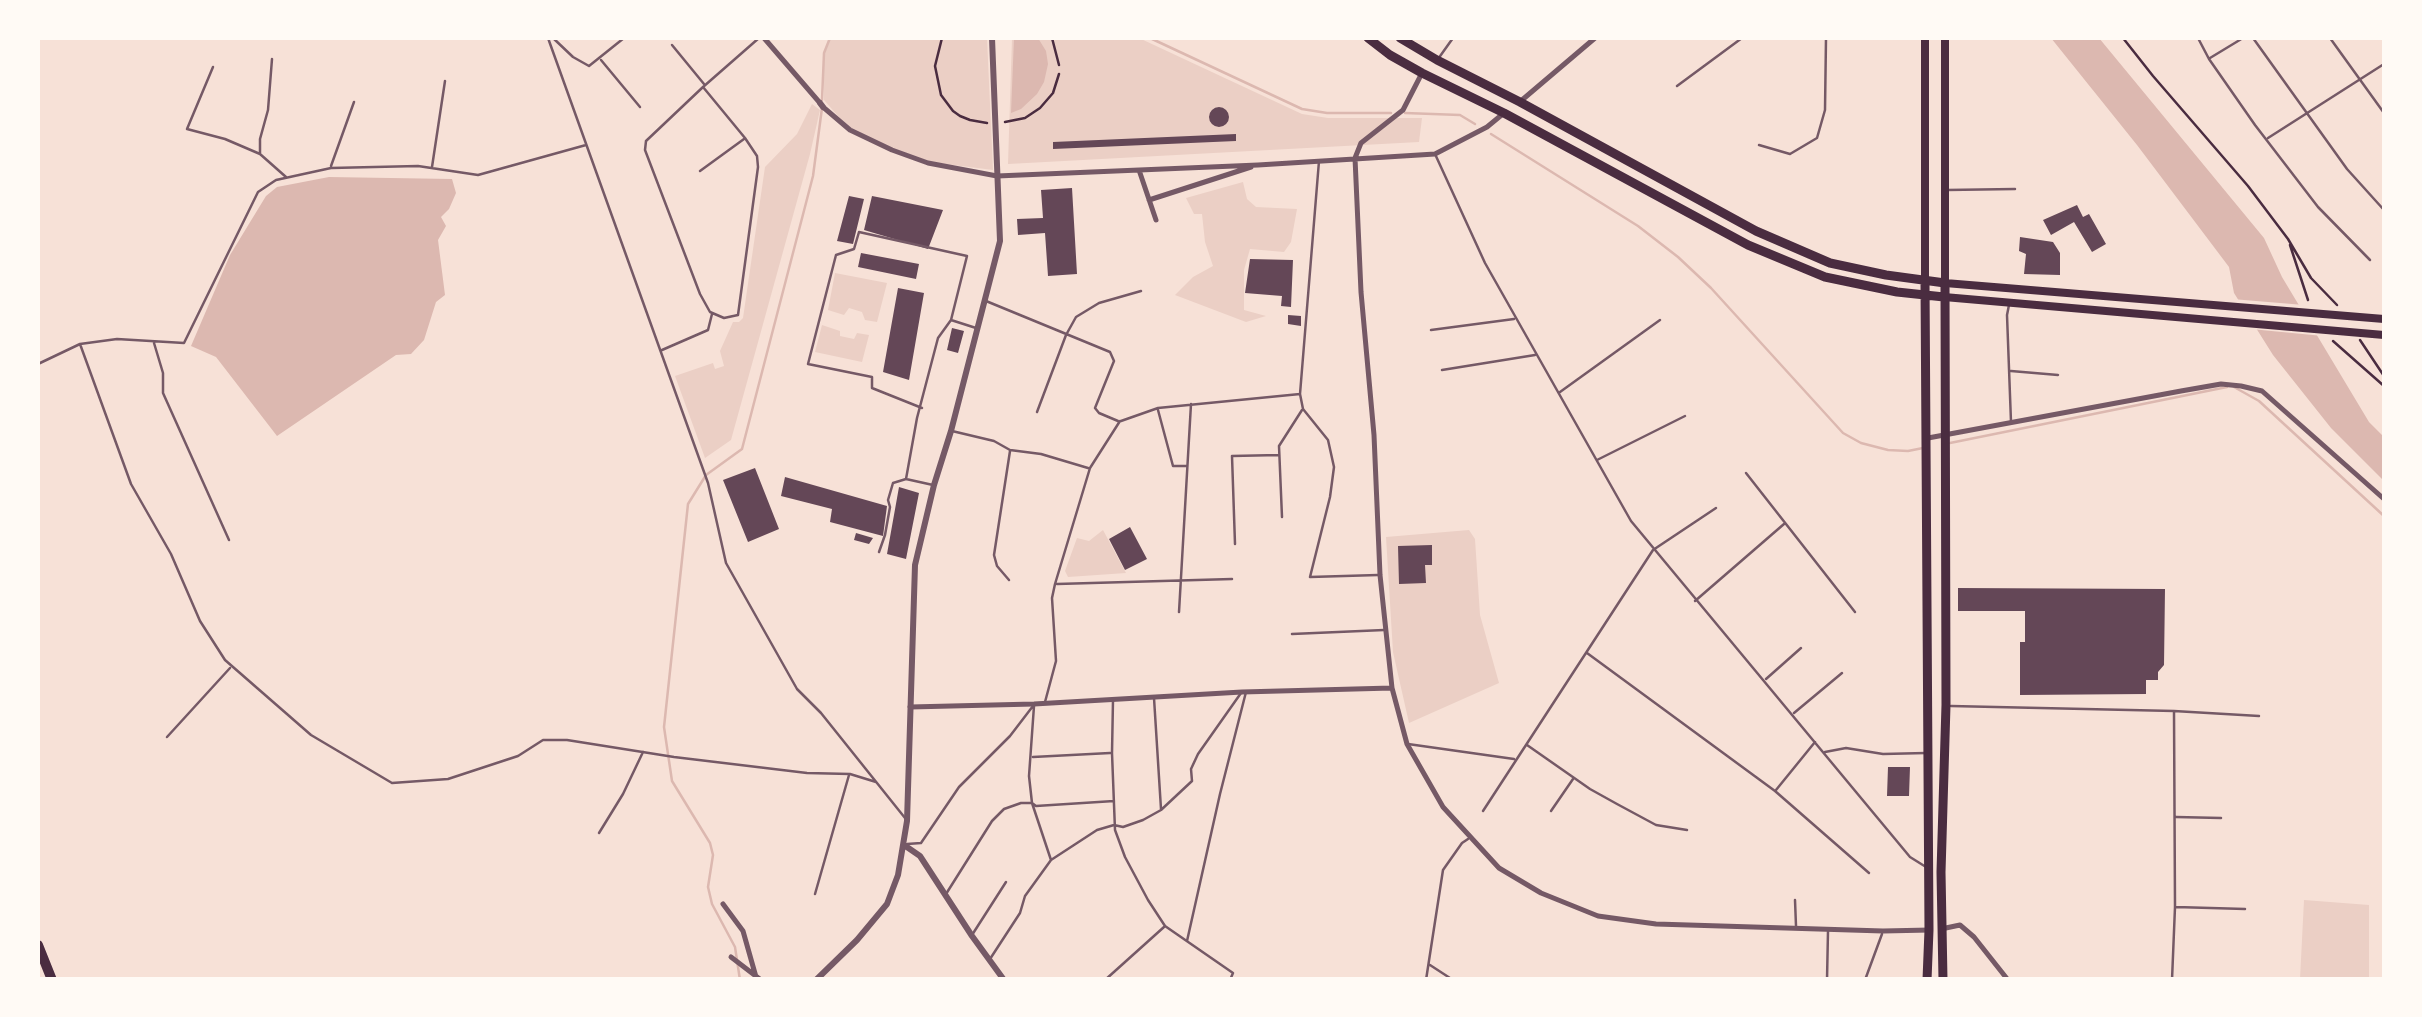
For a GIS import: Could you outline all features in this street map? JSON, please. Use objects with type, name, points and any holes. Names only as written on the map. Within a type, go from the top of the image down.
[{"type":"highway","points":[[38,945],[52,980]]},
{"type":"main road","points":[[1368,38],[1422,73],[1748,244],[1825,277],[1944,297],[2384,335]]},
{"type":"main road","points":[[1400,38],[1756,231],[1830,263],[1925,282],[2384,319]]},
{"type":"main road","points":[[1925,38],[1930,930],[1927,980]]},
{"type":"main road","points":[[1943,980],[1944,38]]},
{"type":"street","points":[[762,38],[850,130],[928,163],[997,176],[1435,154],[1504,114],[1595,38]]},
{"type":"street","points":[[816,980],[888,904],[904,845],[915,565],[1000,242],[992,38]]},
{"type":"street","points":[[1422,73],[1403,110],[1361,142],[1355,158],[1380,575],[1392,688],[1407,744],[1442,807],[1499,868],[1541,894],[1598,916],[1656,924],[1884,931],[1960,925],[2008,980]]},
{"type":"street","points":[[1150,200],[1258,165]]},
{"type":"street","points":[[1140,170],[1156,220]]},
{"type":"street","points":[[1928,438],[2195,388],[2240,386],[2262,391],[2384,500]]},
{"type":"street","points":[[910,708],[1392,688]]},
{"type":"street","points":[[904,845],[920,856],[1004,980]]},
{"type":"street","points":[[723,904],[743,931],[758,978]]},
{"type":"street","points":[[732,958],[758,978]]},
{"type":"lane","points":[[551,38],[589,66],[624,38]]},
{"type":"lane","points":[[551,38],[704,470],[726,564],[797,689],[821,713],[907,821]]},
{"type":"lane","points":[[672,45],[704,86],[746,138],[757,156],[738,315],[724,318],[712,313],[700,294],[645,150],[646,141],[704,86],[762,38]]},
{"type":"lane","points":[[1438,60],[1454,38]]},
{"type":"lane","points":[[1678,86],[1742,38]]},
{"type":"lane","points":[[1759,145],[1790,154],[1817,138],[1825,110],[1826,38]]},
{"type":"lane","points":[[2198,38],[2209,59],[2318,207],[2370,260]]},
{"type":"lane","points":[[2209,59],[2243,38]]},
{"type":"lane","points":[[2253,38],[2346,169],[2384,210]]},
{"type":"lane","points":[[2330,38],[2384,113]]},
{"type":"lane","points":[[260,154],[272,59]]},
{"type":"lane","points":[[600,59],[640,107]]},
{"type":"lane","points":[[2266,139],[2384,64]]},
{"type":"lane","points":[[214,67],[187,129],[260,154],[287,178]]},
{"type":"lane","points":[[432,168],[445,81]]},
{"type":"lane","points":[[331,168],[354,102]]},
{"type":"lane","points":[[700,172],[746,138]]},
{"type":"lane","points":[[38,364],[80,344],[118,340],[184,343],[258,192],[276,180],[331,168],[418,166],[478,175],[586,145]]},
{"type":"lane","points":[[1435,154],[1479,253],[1631,521],[1910,857],[1928,869],[1942,872]]},
{"type":"lane","points":[[1319,160],[1300,394],[1303,409],[1328,440],[1334,466],[1310,577],[1380,575]]},
{"type":"lane","points":[[1945,190],[2015,189]]},
{"type":"lane","points":[[906,479],[938,338],[951,320],[967,256],[860,232],[854,249],[836,254],[808,364],[872,377],[872,388],[922,408]]},
{"type":"lane","points":[[1038,412],[1076,318],[1099,303],[1141,291]]},
{"type":"lane","points":[[984,301],[1110,352],[1114,361],[1095,408],[1120,421]]},
{"type":"lane","points":[[2009,302],[2011,424]]},
{"type":"lane","points":[[660,350],[708,330],[712,313]]},
{"type":"lane","points":[[1432,330],[1516,319]]},
{"type":"lane","points":[[951,320],[977,328]]},
{"type":"lane","points":[[1558,392],[1660,320]]},
{"type":"lane","points":[[154,341],[164,393],[229,540]]},
{"type":"lane","points":[[80,344],[131,484],[171,554],[200,621],[231,668],[311,734],[392,783],[448,778],[518,756],[543,740],[850,774],[876,782]]},
{"type":"lane","points":[[1442,370],[1536,355]]},
{"type":"lane","points":[[2009,370],[2058,375]]},
{"type":"lane","points":[[1044,704],[1056,661],[1052,598],[1055,584],[1090,468],[1120,421],[1158,408],[1300,394]]},
{"type":"lane","points":[[1179,612],[1191,404]]},
{"type":"lane","points":[[1158,408],[1174,466],[1188,466]]},
{"type":"lane","points":[[1282,517],[1279,446],[1303,409]]},
{"type":"lane","points":[[1596,461],[1685,416]]},
{"type":"lane","points":[[951,431],[994,441],[1010,450],[1042,454],[1090,468]]},
{"type":"lane","points":[[1009,580],[997,566],[994,555],[1010,450]]},
{"type":"lane","points":[[1234,544],[1232,456],[1279,456]]},
{"type":"lane","points":[[1746,473],[1855,612]]},
{"type":"lane","points":[[879,552],[893,483],[906,479],[934,486]]},
{"type":"lane","points":[[1483,811],[1653,550],[1716,508]]},
{"type":"lane","points":[[1695,601],[1785,523]]},
{"type":"lane","points":[[1055,584],[1232,579]]},
{"type":"lane","points":[[1292,634],[1385,630]]},
{"type":"lane","points":[[1765,680],[1802,648]]},
{"type":"lane","points":[[1586,652],[1775,791],[1869,873]]},
{"type":"lane","points":[[167,737],[231,668]]},
{"type":"lane","points":[[1793,714],[1842,673]]},
{"type":"lane","points":[[990,960],[1051,860],[1097,830],[1114,825],[1123,827],[1161,810],[1192,781],[1190,769],[1198,754],[1244,692]]},
{"type":"lane","points":[[1186,942],[1244,692]]},
{"type":"lane","points":[[1154,698],[1161,810]]},
{"type":"lane","points":[[1113,700],[1114,825],[1125,857],[1165,926],[1232,973],[1230,980]]},
{"type":"lane","points":[[1034,704],[1029,776],[1032,803],[1051,860]]},
{"type":"lane","points":[[904,845],[921,843],[959,788],[1010,736],[1034,704]]},
{"type":"lane","points":[[1946,706],[2259,716]]},
{"type":"lane","points":[[2172,980],[2174,711]]},
{"type":"lane","points":[[1775,791],[1815,742]]},
{"type":"lane","points":[[1407,744],[1516,760]]},
{"type":"lane","points":[[1526,744],[1574,778],[1656,825],[1687,830]]},
{"type":"lane","points":[[1824,752],[1846,748],[1883,754],[1928,753]]},
{"type":"lane","points":[[599,833],[642,752]]},
{"type":"lane","points":[[1032,757],[1112,753]]},
{"type":"lane","points":[[815,894],[850,774]]},
{"type":"lane","points":[[1551,810],[1574,778]]},
{"type":"lane","points":[[945,896],[992,821],[1004,809],[1021,803],[1036,806],[1114,801]]},
{"type":"lane","points":[[2174,817],[2221,818]]},
{"type":"lane","points":[[1426,980],[1443,870],[1470,838]]},
{"type":"lane","points":[[972,936],[1006,882]]},
{"type":"lane","points":[[1795,900],[1796,928]]},
{"type":"lane","points":[[2174,907],[2245,909]]},
{"type":"lane","points":[[1105,980],[1165,926]]},
{"type":"lane","points":[[1827,980],[1828,929]]},
{"type":"lane","points":[[1865,980],[1884,931]]},
{"type":"lane","points":[[1428,964],[1453,980]]},
{"type":"path","points":[[936,57],[942,38]]},
{"type":"path","points":[[1052,38],[1059,64]]},
{"type":"path","points":[[2123,38],[2248,186],[2288,239],[2311,278],[2350,316]]},
{"type":"path","points":[[2288,239],[2308,300]]},
{"type":"path","points":[[2355,332],[2384,376]]},
{"type":"path","points":[[2332,340],[2384,386]]},
{"type":"shaded area","points":[[830,38],[987,38],[993,170],[921,161],[850,130],[824,100],[824,53]]},
{"type":"shaded area","points":[[1012,38],[1139,38],[1302,114],[1328,118],[1422,118],[1419,142],[1008,164]]},
{"type":"shaded area","points":[[1014,38],[1038,38],[1048,64],[1037,94],[1011,113]]},
{"type":"shaded area","points":[[2051,38],[2099,38],[2264,238],[2282,277],[2369,422],[2384,437],[2384,481],[2331,428],[2273,355],[2234,293],[2229,267]]},
{"type":"shaded area","points":[[812,104],[820,110],[810,154],[731,440],[705,458],[675,376],[713,363],[715,369],[724,366],[720,351],[733,322],[743,318],[765,167],[797,134]]},
{"type":"shaded area","points":[[329,177],[452,179],[456,193],[441,217],[446,226],[438,240],[445,295],[436,302],[424,340],[411,354],[396,355],[277,436],[216,357],[191,346],[230,255],[266,196],[277,187]]},
{"type":"shaded area","points":[[1243,182],[1247,199],[1256,207],[1297,209],[1291,242],[1284,252],[1250,249],[1244,270],[1244,310],[1266,316],[1246,322],[1175,295],[1193,277],[1213,266],[1202,214],[1194,214],[1186,198]]},
{"type":"shaded area","points":[[835,273],[887,283],[877,322],[865,320],[862,312],[849,308],[844,315],[828,310]]},
{"type":"shaded area","points":[[822,325],[854,339],[857,333],[869,335],[862,362],[815,352]]},
{"type":"shaded area","points":[[1103,530],[1126,573],[1068,577],[1065,571],[1077,538],[1089,541]]},
{"type":"shaded area","points":[[1469,530],[1475,539],[1480,615],[1499,683],[1409,723],[1393,652],[1386,537]]},
{"type":"shaded area","points":[[2304,900],[2369,905],[2369,979],[2300,979]]},
{"type":"pier","points":[[2232,299],[2304,305],[2323,336],[2251,329]]},
{"type":"building","points":[[1219,107],[1229,117],[1219,127],[1209,117]]},
{"type":"building","points":[[1236,134],[1236,141],[1053,149],[1053,142]]},
{"type":"building","points":[[1072,188],[1077,274],[1048,276],[1045,233],[1018,235],[1017,219],[1043,218],[1041,190]]},
{"type":"building","points":[[849,196],[864,199],[853,244],[837,241]]},
{"type":"building","points":[[872,196],[943,210],[928,249],[864,230]]},
{"type":"building","points":[[2077,205],[2083,217],[2089,214],[2106,244],[2092,252],[2074,222],[2051,235],[2043,220]]},
{"type":"building","points":[[2020,237],[2053,242],[2060,253],[2060,275],[2024,274],[2026,254],[2019,251]]},
{"type":"building","points":[[861,253],[919,264],[916,279],[858,267]]},
{"type":"building","points":[[1250,259],[1293,260],[1291,307],[1281,306],[1282,296],[1245,293]]},
{"type":"building","points":[[898,288],[924,293],[909,380],[883,372]]},
{"type":"building","points":[[1288,315],[1301,316],[1301,326],[1288,324]]},
{"type":"building","points":[[952,328],[964,331],[958,353],[947,350]]},
{"type":"building","points":[[755,468],[779,529],[748,542],[723,480]]},
{"type":"building","points":[[785,477],[887,506],[883,536],[830,522],[832,509],[781,496]]},
{"type":"building","points":[[899,487],[919,493],[906,559],[887,554]]},
{"type":"building","points":[[1130,527],[1147,559],[1125,570],[1109,539]]},
{"type":"building","points":[[856,533],[873,538],[869,544],[854,540]]},
{"type":"building","points":[[1432,545],[1432,565],[1425,565],[1426,583],[1399,584],[1398,546]]},
{"type":"building","points":[[1958,588],[2165,589],[2164,665],[2158,680],[2146,680],[2146,694],[2020,695],[2020,642],[2025,642],[2025,611],[1958,611]]},
{"type":"building","points":[[1888,767],[1910,767],[1909,796],[1887,796]]},
{"type":"waterway","points":[[822,100],[824,53],[830,38]]},
{"type":"waterway","points":[[1150,38],[1302,109],[1391,113]]},
{"type":"waterway","points":[[740,980],[735,947],[712,904],[708,887],[713,855],[710,843],[672,781],[664,727],[688,504],[706,475],[742,449],[813,176],[822,108]]},
{"type":"waterway","points":[[1405,113],[1460,115],[1475,124]]},
{"type":"waterway","points":[[1491,134],[1638,226],[1678,257],[1843,433],[1888,450],[1923,448]]},
{"type":"waterway","points":[[1950,443],[2227,387]]},
{"type":"waterway","points":[[2234,387],[2259,401],[2384,516]]}]
